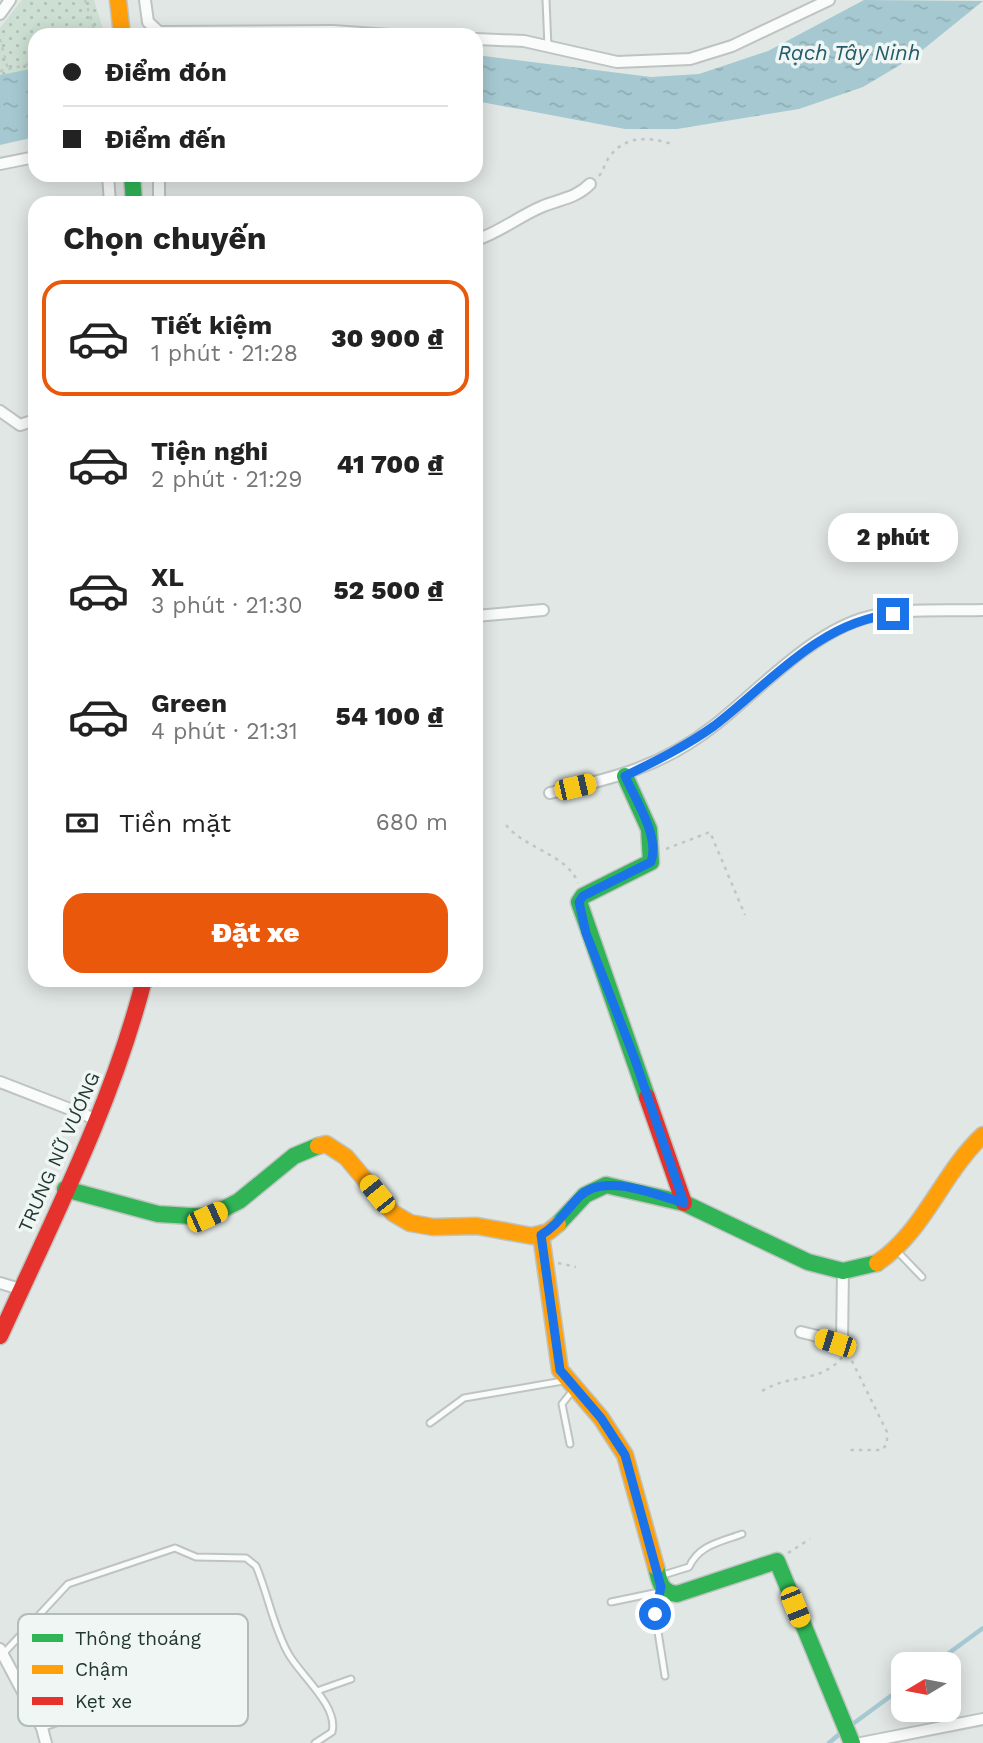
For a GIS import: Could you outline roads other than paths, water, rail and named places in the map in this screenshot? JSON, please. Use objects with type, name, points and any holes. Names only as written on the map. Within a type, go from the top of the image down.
[{"type":"street","points":[[0,14],[10,0]]},
{"type":"street","points":[[118,0],[122,28]]},
{"type":"street","points":[[145,0],[148,22],[155,28]]},
{"type":"street","points":[[483,39],[524,41],[617,62],[690,59],[732,46],[814,10],[829,0]]},
{"type":"street","points":[[0,164],[28,158]]},
{"type":"street","points":[[483,237],[507,227],[538,208],[572,198],[590,184]]},
{"type":"street","points":[[0,411],[20,425],[28,422]]},
{"type":"street","points":[[483,615],[543,610]]},
{"type":"street","points":[[550,793],[625,776],[682,748],[716,724],[757,688],[840,628],[870,617],[983,610]]},
{"type":"street","points":[[625,776],[649,830],[653,855],[651,862],[583,896],[579,902],[586,933],[634,1057],[684,1203]]},
{"type":"street","name":"TRƯNG NỮ VƯƠNG","points":[[0,1336],[98,1120],[127,1046],[142,987]]},
{"type":"street","points":[[0,1082],[98,1120]]},
{"type":"street","points":[[65,1189],[153,1212],[188,1218],[207,1217],[230,1207],[303,1151],[313,1145],[326,1144],[348,1158],[392,1212],[402,1220],[416,1225],[477,1226],[524,1236],[541,1235],[555,1227],[581,1195],[592,1187],[623,1188],[684,1203],[808,1262],[825,1269],[843,1270],[866,1266],[907,1241],[960,1156],[983,1135]]},
{"type":"street","points":[[541,1235],[556,1356],[570,1385],[601,1418],[625,1455],[659,1585],[667,1593],[677,1594],[777,1561],[841,1721],[854,1741],[983,1719]]},
{"type":"street","points":[[801,1332],[842,1342],[843,1270]]},
{"type":"street","points":[[0,1283],[20,1289]]},
{"type":"street","points":[[2,1652],[18,1683]]},
{"type":"street","points":[[41,1728],[46,1743]]},
{"type":"lane","points":[[546,0],[548,47]]},
{"type":"lane","points":[[896,1250],[922,1277]]},
{"type":"lane","points":[[430,1423],[464,1398],[570,1385],[562,1404],[570,1444]]},
{"type":"lane","points":[[611,1602],[659,1585],[689,1567],[695,1554],[704,1548],[742,1534]]},
{"type":"lane","points":[[39,1614],[68,1584],[176,1548],[196,1557],[246,1558],[252,1562],[288,1653],[317,1691],[333,1727],[328,1735],[315,1743]]},
{"type":"lane","points":[[659,1585],[655,1614],[666,1676]]},
{"type":"lane","points":[[2,1652],[18,1636]]},
{"type":"lane","points":[[317,1691],[351,1679]]},
{"type":"lane","points":[[41,1728],[47,1726]]},
{"type":"water","name":"Rạch Tây Ninh","points":[[864,0],[983,1],[915,56],[863,87],[799,109],[677,129],[625,129],[483,102],[483,56],[651,77],[699,74],[768,51]]},
{"type":"water","points":[[28,69],[28,139],[0,145],[0,75]]},
{"type":"waterway","points":[[950,1652],[983,1628]]},
{"type":"waterway","points":[[850,1726],[891,1696]]},
{"type":"waterway","points":[[829,1743],[843,1731]]}]
